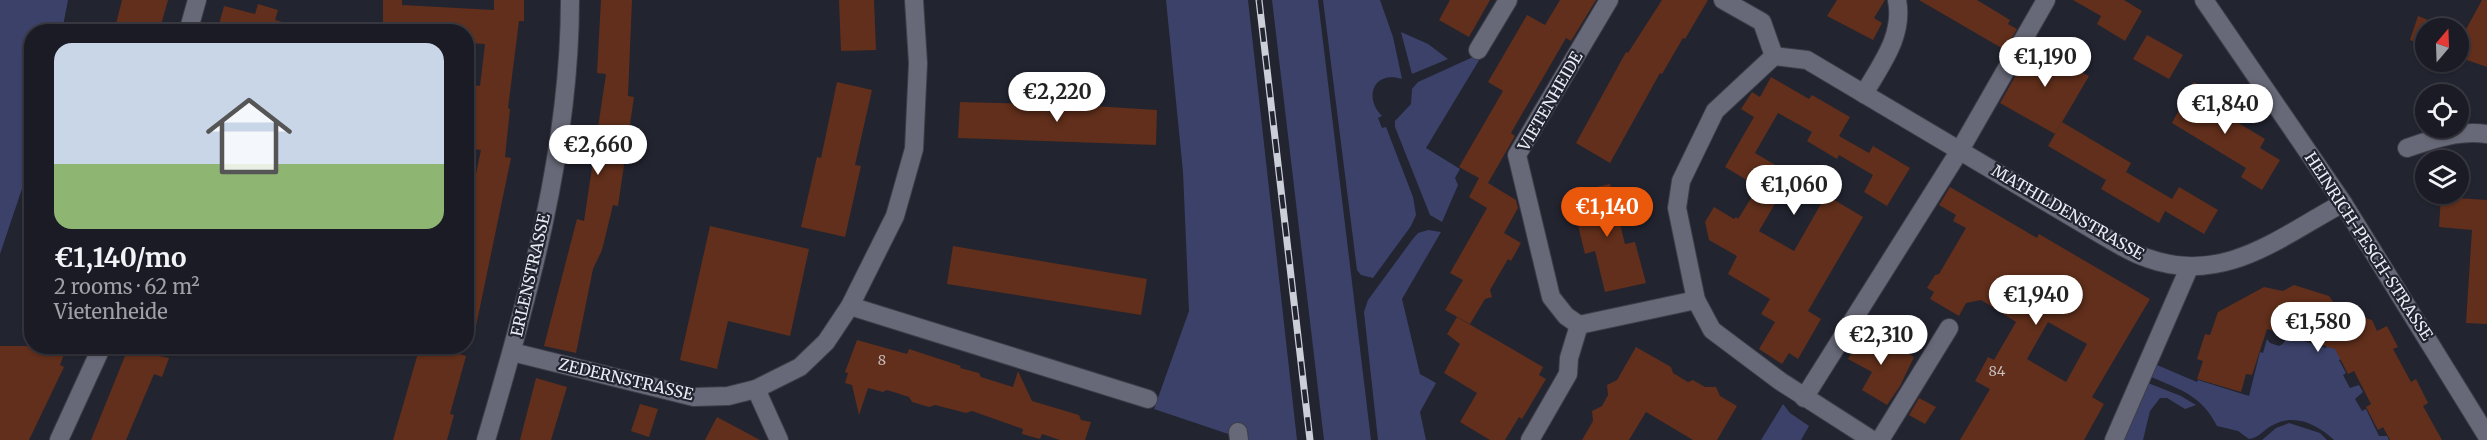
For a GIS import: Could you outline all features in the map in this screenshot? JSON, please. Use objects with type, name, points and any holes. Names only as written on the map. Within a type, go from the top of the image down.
[{"type":"street","points":[[190,24],[196,0]]},
{"type":"street","name":"ERLENSTRASSE","points":[[486,440],[512,352],[541,233],[561,128],[570,0]]},
{"type":"street","name":"ZEDERNSTRASSE","points":[[512,352],[694,397],[728,396],[756,389],[800,366],[826,342],[849,306],[895,216],[914,149],[918,63],[914,0]]},
{"type":"street","points":[[1478,50],[1508,0]]},
{"type":"street","name":"VIETENHEIDE","points":[[1579,325],[1566,316],[1551,297],[1517,155],[1609,0]]},
{"type":"street","points":[[1724,0],[1762,22],[1774,56],[1715,111],[1681,181],[1677,208],[1696,300],[1712,330],[1748,359],[1804,398],[1872,440]]},
{"type":"street","points":[[1864,94],[1894,42],[1900,16],[1897,0]]},
{"type":"street","points":[[1804,398],[1960,150],[2046,0]]},
{"type":"street","name":"HEINRICH-PESCH-STRASSE","points":[[2204,0],[2343,203],[2487,436]]},
{"type":"street","name":"MATHILDENSTRASSE","points":[[1774,56],[1807,60],[2102,235],[2147,258],[2189,268],[2210,266],[2251,255],[2343,203]]},
{"type":"street","points":[[2408,148],[2436,138],[2474,132],[2487,134]]},
{"type":"street","points":[[2114,440],[2189,268]]},
{"type":"street","points":[[1530,440],[1568,374],[1569,358],[1579,325],[1696,300]]},
{"type":"street","points":[[849,306],[1148,399]]},
{"type":"street","points":[[1880,440],[1949,328]]},
{"type":"street","points":[[59,440],[98,354]]},
{"type":"street","points":[[756,389],[779,440]]},
{"type":"shaded area","points":[[0,0],[68,0],[63,24],[24,24],[24,183],[0,254]]},
{"type":"shaded area","points":[[1166,0],[1248,0],[1297,440],[1246,440],[1154,409],[1189,311],[1183,172]]},
{"type":"shaded area","points":[[1272,0],[1318,0],[1371,440],[1324,440]]},
{"type":"shaded area","points":[[1323,0],[1380,0],[1393,37],[1402,79],[1384,78],[1378,82],[1374,87],[1373,101],[1382,116],[1378,118],[1382,128],[1386,127],[1413,197],[1416,215],[1411,226],[1373,278],[1361,275],[1357,270]]},
{"type":"shaded area","points":[[1401,32],[1428,44],[1448,59],[1412,74]]},
{"type":"shaded area","points":[[1484,52],[1426,148],[1460,169],[1455,178],[1458,185],[1442,222],[1430,215],[1395,127],[1395,121],[1411,104],[1412,89],[1418,82]]},
{"type":"shaded area","points":[[1428,230],[1441,232],[1402,299],[1420,374],[1436,383],[1420,412],[1426,440],[1378,440],[1364,312],[1368,300],[1412,240],[1418,233]]},
{"type":"shaded area","points":[[2285,330],[2291,331],[2290,337],[2326,348],[2327,345],[2350,355],[2339,360],[2346,373],[2343,375],[2350,388],[2359,385],[2363,392],[2355,399],[2362,411],[2366,409],[2379,436],[2387,436],[2389,440],[2334,440],[2313,425],[2290,420],[2273,425],[2249,439],[2238,431],[2217,426],[2197,400],[2151,377],[2157,365],[2197,382],[2198,380],[2249,396],[2260,352],[2263,353],[2267,339],[2270,343],[2279,346],[2283,344],[2285,340],[2282,333]]},
{"type":"shaded area","points":[[2148,383],[2181,396],[2196,405],[2185,409],[2167,398],[2160,398],[2150,411],[2143,440],[2122,440]]},
{"type":"shaded area","points":[[1783,404],[1790,413],[1809,426],[1801,440],[1761,440]]},
{"type":"shaded area","points":[[2289,423],[2320,433],[2327,440],[2262,440],[2276,428]]},
{"type":"building","points":[[122,0],[168,0],[161,24],[116,24]]},
{"type":"building","points":[[383,0],[402,0],[402,5],[494,10],[494,0],[524,0],[524,21],[519,21],[508,108],[510,109],[505,157],[511,158],[475,331],[474,183],[481,150],[474,149],[474,85],[480,86],[485,44],[474,43],[474,24],[383,24]]},
{"type":"building","points":[[601,0],[632,0],[628,96],[634,97],[618,206],[613,205],[602,250],[593,269],[576,353],[544,346],[577,219],[584,221],[606,74],[597,73]]},
{"type":"building","points":[[839,0],[874,0],[876,50],[841,51]]},
{"type":"building","points":[[1450,0],[1490,0],[1469,37],[1439,20]]},
{"type":"building","points":[[1560,0],[1596,0],[1571,41],[1566,38],[1511,133],[1515,136],[1488,183],[1516,200],[1518,208],[1504,233],[1521,243],[1511,261],[1508,259],[1490,290],[1492,297],[1485,299],[1470,324],[1445,310],[1463,280],[1450,273],[1487,208],[1469,197],[1479,178],[1459,167],[1503,91],[1488,82],[1527,15],[1545,25]]},
{"type":"building","points":[[1662,0],[1708,0],[1662,74],[1660,73],[1610,163],[1576,143],[1626,52],[1628,53]]},
{"type":"building","points":[[1837,0],[1885,0],[1874,18],[1882,23],[1873,40],[1827,16]]},
{"type":"building","points":[[1919,0],[1977,0],[2010,20],[2008,24],[2017,29],[2005,50]]},
{"type":"building","points":[[2073,0],[2124,0],[2142,11],[2125,41],[2097,24],[2101,16]]},
{"type":"building","points":[[2482,0],[2487,0],[2487,67],[2469,61],[2469,24]]},
{"type":"building","points":[[258,4],[278,10],[275,20],[290,24],[219,24],[224,6],[255,14]]},
{"type":"building","points":[[2415,25],[2415,42],[2410,40]]},
{"type":"building","points":[[2147,35],[2183,55],[2169,79],[2133,59]]},
{"type":"building","points":[[2036,40],[2076,64],[2074,68],[2089,76],[2055,134],[2000,103]]},
{"type":"building","points":[[1771,77],[1809,99],[1812,95],[1850,117],[1839,136],[1869,153],[1873,146],[1910,168],[1887,206],[1864,192],[1873,175],[1839,155],[1837,159],[1807,141],[1812,132],[1778,113],[1755,153],[1792,175],[1759,231],[1794,251],[1826,195],[1863,217],[1808,311],[1821,319],[1798,359],[1789,353],[1782,364],[1759,349],[1775,322],[1761,314],[1770,299],[1728,274],[1737,256],[1709,240],[1705,222],[1714,207],[1738,219],[1758,187],[1725,167],[1754,117],[1741,109],[1752,92],[1760,97]]},
{"type":"building","points":[[837,82],[872,90],[855,165],[861,166],[845,237],[801,227],[817,157],[821,158]]},
{"type":"building","points":[[2194,82],[2224,100],[2217,110],[2265,139],[2260,148],[2280,160],[2262,190],[2241,177],[2246,168],[2172,123]]},
{"type":"building","points":[[960,102],[1157,110],[1156,145],[958,138]]},
{"type":"building","points":[[2062,122],[2131,163],[2126,172],[2172,199],[2179,187],[2218,210],[2204,234],[2165,211],[2159,223],[2101,189],[2106,180],[2048,146]]},
{"type":"building","points":[[1610,184],[1625,244],[1635,242],[1646,283],[1605,292],[1595,251],[1585,254],[1570,193]]},
{"type":"building","points":[[1950,187],[2037,238],[2039,234],[2150,299],[2092,397],[2104,404],[2084,440],[1960,440],[1990,389],[1975,381],[1988,357],[1994,360],[2016,322],[1981,300],[1966,303],[1959,316],[1930,299],[1934,292],[1927,288],[1935,275],[1939,274],[1966,228],[1953,221],[1956,215],[1939,205]],"holes":[[[2048,322],[2087,344],[2066,382],[2027,359]]]},
{"type":"building","points":[[2469,199],[2487,200],[2487,324],[2466,323],[2472,230],[2439,227],[2441,204],[2469,204]]},
{"type":"building","points":[[710,226],[809,249],[790,336],[728,321],[717,369],[680,360]]},
{"type":"building","points":[[953,246],[1147,279],[1141,315],[947,284]]},
{"type":"building","points":[[2294,285],[2329,296],[2339,310],[2372,320],[2377,331],[2387,326],[2398,347],[2393,349],[2411,382],[2416,379],[2428,403],[2423,406],[2442,440],[2390,440],[2383,427],[2378,430],[2366,407],[2371,404],[2354,371],[2348,374],[2335,349],[2267,329],[2252,375],[2246,374],[2241,392],[2197,379],[2203,361],[2197,359],[2205,334],[2210,335],[2218,312],[2264,287],[2283,291]]},
{"type":"building","points":[[1457,317],[1543,367],[1539,375],[1546,379],[1522,419],[1519,417],[1505,440],[1490,440],[1460,422],[1477,393],[1444,373],[1460,344],[1447,334]]},
{"type":"building","points":[[1866,329],[1914,357],[1900,386],[1887,405],[1862,390],[1872,372],[1848,359]]},
{"type":"building","points":[[857,340],[907,354],[909,349],[961,366],[960,368],[979,373],[981,377],[1013,387],[1018,371],[1032,401],[1079,415],[1081,420],[1091,422],[1085,440],[1060,440],[1042,434],[1040,439],[1022,434],[1023,429],[972,411],[966,413],[935,405],[929,407],[887,390],[883,392],[868,388],[859,415],[852,385],[845,383],[848,373],[845,372]]},
{"type":"building","points":[[0,346],[24,346],[24,354],[64,354],[60,365],[64,367],[29,440],[0,440]]},
{"type":"building","points":[[1636,347],[1671,367],[1673,373],[1688,382],[1693,380],[1705,387],[1716,387],[1720,396],[1737,406],[1717,440],[1693,440],[1646,412],[1629,440],[1582,440],[1593,421],[1592,411],[1602,406],[1608,395],[1607,385],[1617,380]]},
{"type":"building","points":[[126,354],[160,354],[160,356],[169,358],[162,377],[154,374],[126,440],[91,440]]},
{"type":"building","points":[[418,354],[466,356],[450,414],[454,415],[447,440],[393,440]]},
{"type":"building","points":[[536,378],[567,387],[551,440],[520,440]]},
{"type":"building","points":[[1919,398],[1936,407],[1925,424],[1909,415]]},
{"type":"building","points":[[640,404],[658,409],[649,437],[631,431]]},
{"type":"building","points":[[717,417],[760,440],[705,440]]},
{"type":"railway","points":[[1259,0],[1310,440]]}]
